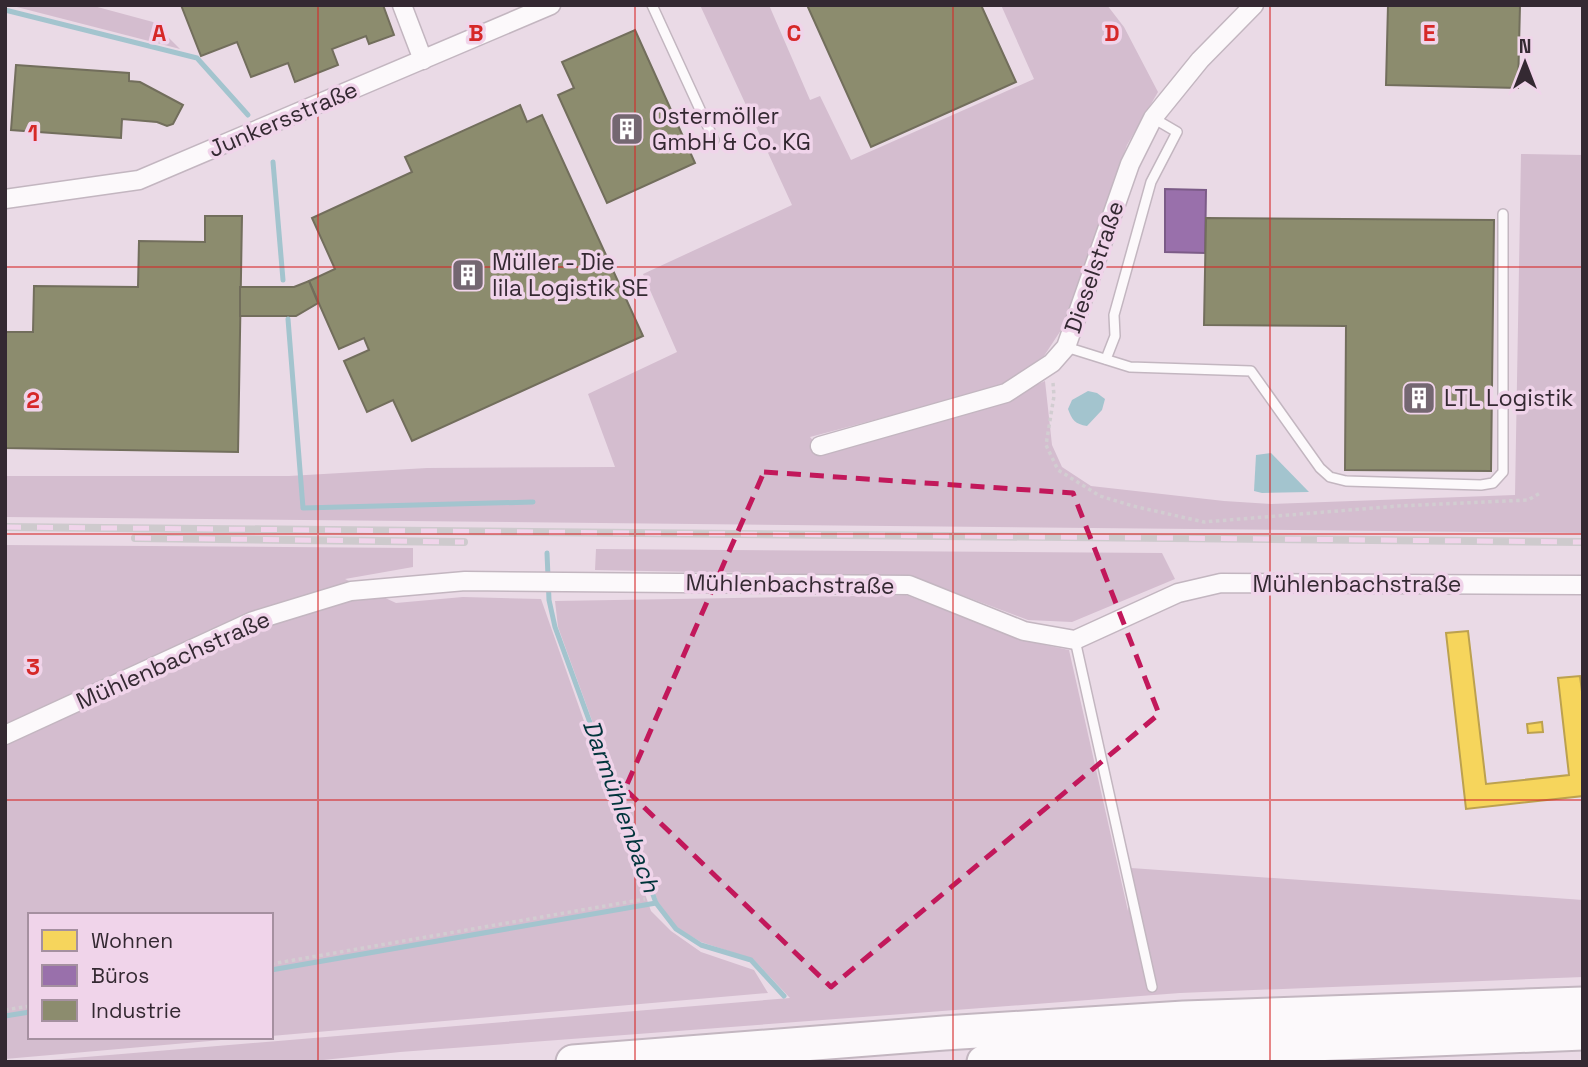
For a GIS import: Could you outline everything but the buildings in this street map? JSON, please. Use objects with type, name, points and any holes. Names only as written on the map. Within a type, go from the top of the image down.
[{"type":"highway","points":[[573,1062],[931,1034],[1184,1018],[1583,1004]]},
{"type":"highway","points":[[984,1062],[1206,1048],[1583,1033]]},
{"type":"street","points":[[402,5],[424,60]]},
{"type":"street","name":"Junkersstraße","points":[[5,200],[139,180],[551,5]]},
{"type":"street","name":"Dieselstraße","points":[[820,446],[1006,393],[1052,363],[1066,347],[1130,164],[1153,118],[1200,60],[1254,5]]},
{"type":"street","name":"Mühlenbachstraße","points":[[5,735],[253,621],[351,591],[465,581],[534,580],[909,585],[1024,631],[1075,640],[1178,593],[1221,583],[1583,585]]},
{"type":"lane","points":[[652,5],[714,140]]},
{"type":"lane","points":[[1106,359],[1115,336],[1114,315],[1152,182],[1177,132],[1153,118]]},
{"type":"lane","points":[[1066,347],[1130,367],[1251,371],[1320,468],[1330,477],[1359,482],[1493,483],[1503,471],[1503,214]]},
{"type":"lane","points":[[1075,640],[1152,987]]},
{"type":"path","points":[[1052,363],[1054,396],[1046,445],[1058,470],[1100,496],[1133,506],[1203,522],[1398,506],[1528,500],[1540,493]]},
{"type":"path","points":[[273,964],[645,899]]},
{"type":"path","points":[[5,1010],[28,1006]]},
{"type":"highlighted area","points":[[764,472],[1073,493],[1159,714],[831,987],[625,789]]},
{"type":"shaded area","points":[[9,5],[90,5],[153,22],[180,49]]},
{"type":"shaded area","points":[[700,5],[769,5],[810,100],[820,96],[851,160],[1034,79],[1001,5],[1107,5],[1124,27],[1158,92],[1127,145],[1067,321],[1044,356],[999,387],[810,437],[822,451],[1006,398],[1045,381],[1052,445],[1062,467],[1091,486],[1271,504],[1515,495],[1521,154],[1583,155],[1583,533],[5,517],[5,476],[289,476],[427,468],[615,467],[588,394],[677,352],[643,274],[792,205]]},
{"type":"shaded area","points":[[5,545],[413,548],[413,567],[345,579],[396,603],[463,597],[541,599],[651,911],[671,931],[701,952],[754,970],[768,993],[273,1036],[273,913],[28,913],[28,1039],[232,1039],[5,1059]]},
{"type":"shaded area","points":[[596,549],[1162,553],[1175,579],[1072,622],[1028,620],[911,576],[595,570]]},
{"type":"shaded area","points":[[906,595],[1022,640],[1069,650],[1128,911],[1131,868],[1583,900],[1583,977],[1180,993],[400,1052],[304,1062],[26,1062],[790,998],[753,959],[701,942],[677,928],[658,902],[558,627],[555,601]]},
{"type":"water","points":[[1088,391],[1105,399],[1102,410],[1087,426],[1075,421],[1068,409],[1072,400]]},
{"type":"water","points":[[1271,453],[1309,492],[1254,491],[1256,455]]},
{"type":"waterway","name":"Darmühlenbach","points":[[5,10],[197,58],[248,115]]},
{"type":"waterway","name":"Darmühlenbach","points":[[273,162],[283,280]]},
{"type":"waterway","name":"Darmühlenbach","points":[[288,319],[303,508],[533,502]]},
{"type":"waterway","name":"Darmühlenbach","points":[[547,553],[549,600],[555,627],[656,903],[676,929],[701,945],[751,960],[784,996]]},
{"type":"waterway","points":[[273,970],[656,903]]},
{"type":"waterway","points":[[5,1016],[28,1012]]},
{"type":"railway","points":[[5,527],[1583,542]]},
{"type":"railway","points":[[135,538],[464,542]]},
{"type":"place","name":"Ostermöller GmbH & Co. KG","points":[[627,129]]},
{"type":"place","name":"Müller - Die lila Logistik SE","points":[[468,275]]},
{"type":"place","name":"LTL Logistik","points":[[1419,398]]}]
